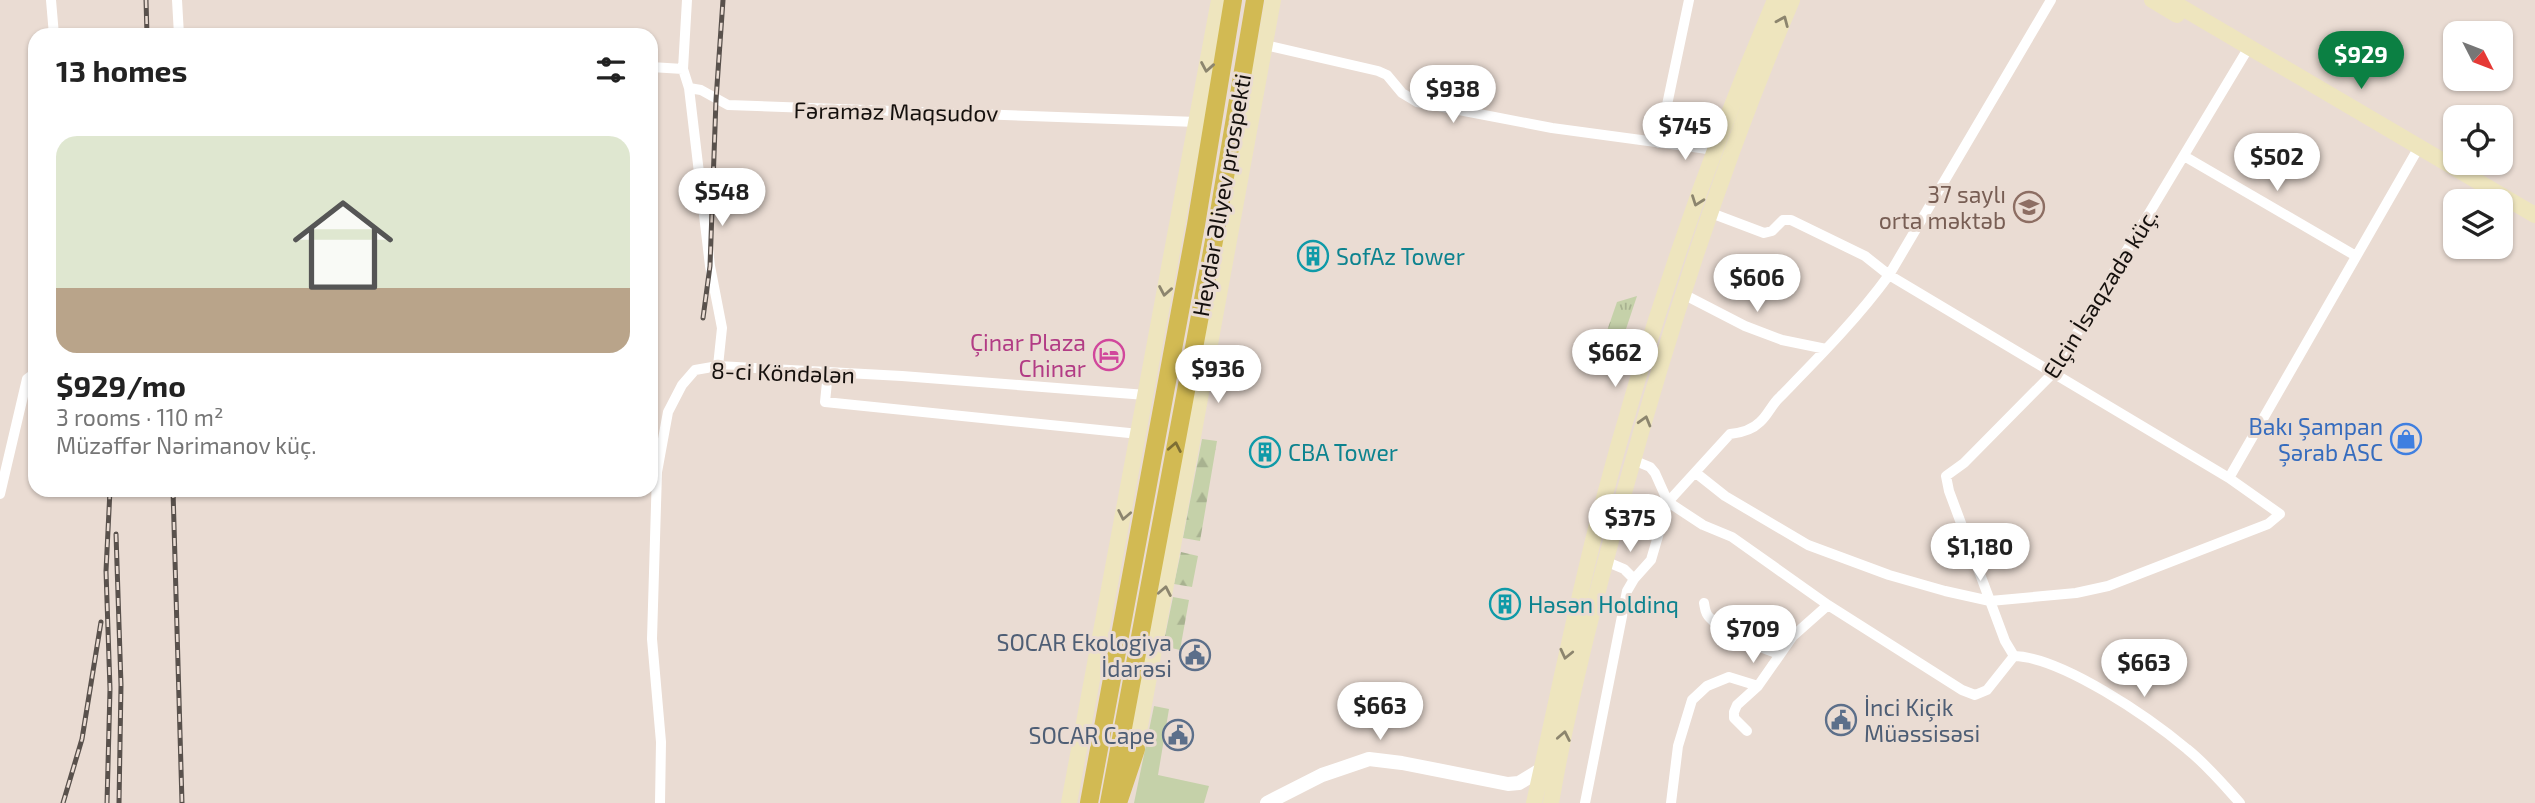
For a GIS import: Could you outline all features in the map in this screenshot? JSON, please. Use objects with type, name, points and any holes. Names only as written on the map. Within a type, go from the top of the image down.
[{"type":"highway","name":"Heydər Əliyev prospekti","points":[[1089,803],[1196,225],[1233,0]]},
{"type":"highway","name":"Heydər Əliyev prospekti","points":[[1109,803],[1216,230],[1255,0]]},
{"type":"highway","points":[[1118,803],[1136,749]]},
{"type":"highway","points":[[1083,803],[1098,752]]},
{"type":"main road","points":[[1069,803],[1219,0]]},
{"type":"main road","points":[[1126,803],[1273,0]]},
{"type":"main road","points":[[1532,803],[1683,294],[1711,213],[1775,0]]},
{"type":"main road","points":[[1551,803],[1564,700],[1600,514],[1633,395],[1669,279],[1715,150],[1762,50],[1793,0]]},
{"type":"main road","points":[[2152,0],[2535,215]]},
{"type":"main road","points":[[2169,0],[2247,51]]},
{"type":"main road","points":[[2417,151],[2476,189]]},
{"type":"main road","points":[[2513,212],[2535,225]]},
{"type":"street","points":[[51,0],[53,28]]},
{"type":"street","points":[[177,0],[179,28]]},
{"type":"street","points":[[687,0],[683,69],[689,88],[710,266],[722,328],[718,366]]},
{"type":"street","points":[[1659,142],[1689,0]]},
{"type":"street","points":[[1585,803],[1627,591],[1651,560],[1668,502],[1730,434],[1742,432],[1759,423],[1774,402],[1826,349],[1889,275],[2051,0]]},
{"type":"street","points":[[1265,45],[1378,71],[1387,75],[1402,93],[1417,102],[1552,128],[1715,150]]},
{"type":"street","name":"Elçin İsaqzadə küç.","points":[[2014,656],[2005,641],[1949,491],[1946,476],[1964,463],[2053,373],[2247,51]]},
{"type":"street","points":[[658,67],[683,69]]},
{"type":"street","name":"Fəraməz Maqsudov","points":[[689,88],[701,90],[723,103],[737,106],[1197,122]]},
{"type":"street","points":[[2229,478],[2417,151]]},
{"type":"street","points":[[2183,156],[2356,256]]},
{"type":"street","points":[[1696,473],[1725,496],[1808,545],[1889,575],[1945,592],[1990,601],[2076,593],[2108,586],[2275,520],[2280,513],[2229,478],[1889,275],[1865,256],[1791,220],[1783,220],[1772,231],[1764,233],[1711,213]]},
{"type":"street","points":[[1683,294],[1745,326],[1782,341],[1826,349]]},
{"type":"street","name":"8-ci Köndələn","points":[[658,464],[673,401],[688,376],[695,370],[718,366],[1146,395]]},
{"type":"street","points":[[828,372],[825,402],[1139,434]]},
{"type":"street","points":[[0,494],[28,378]]},
{"type":"street","points":[[1633,460],[1650,467],[1668,502],[1703,525],[1732,537],[1828,605],[1962,690],[1975,695],[1987,690],[2014,656],[2025,656],[2074,672],[2187,749],[2240,803]]},
{"type":"street","name":"8-ci Köndələn","points":[[656,497],[652,639],[661,742],[660,803]]},
{"type":"street","points":[[1605,561],[1624,569],[1634,579]]},
{"type":"street","points":[[1704,603],[1706,613],[1717,624],[1756,646],[1779,654]]},
{"type":"street","points":[[1747,731],[1734,718],[1734,712],[1758,686],[1793,636],[1828,605]]},
{"type":"street","points":[[1671,803],[1678,746],[1692,700],[1707,686],[1729,677],[1758,686]]},
{"type":"street","points":[[1267,803],[1322,775],[1369,759],[1508,784],[1519,783],[1542,769]]},
{"type":"street","points":[[1508,784],[1532,803]]},
{"type":"green space","points":[[1637,296],[1614,365],[1600,351],[1617,302]]},
{"type":"green space","points":[[1202,439],[1217,441],[1200,541],[1183,538]]},
{"type":"green space","points":[[1181,552],[1198,556],[1192,587],[1174,584]]},
{"type":"green space","points":[[1173,597],[1189,600],[1180,650],[1163,646]]},
{"type":"green space","points":[[1154,706],[1169,709],[1158,775],[1209,786],[1204,803],[1134,803]]},
{"type":"railway","points":[[146,0],[147,28]]},
{"type":"railway","points":[[703,318],[710,266],[716,100],[723,0]]},
{"type":"railway","points":[[107,803],[110,689],[106,571],[110,497]]},
{"type":"railway","points":[[173,497],[182,803]]},
{"type":"railway","points":[[116,534],[121,685],[119,803]]},
{"type":"railway","points":[[63,803],[82,739],[101,622]]},
{"type":"place","name":"37 saylı orta məktəb","points":[[2029,207]]},
{"type":"place","name":"SofAz Tower","points":[[1313,256]]},
{"type":"place","name":"Çinar Plaza Chinar","points":[[1109,355]]},
{"type":"place","name":"Bakı Şampan Şərab ASC","points":[[2406,439]]},
{"type":"place","name":"CBA Tower","points":[[1265,452]]},
{"type":"place","name":"Həsən Holdinq","points":[[1505,604]]},
{"type":"place","name":"SOCAR Ekologiya İdarəsi","points":[[1195,655]]},
{"type":"place","name":"İnci Kiçik Müəssisəsi","points":[[1841,720]]},
{"type":"place","name":"SOCAR Cape","points":[[1178,735]]}]
